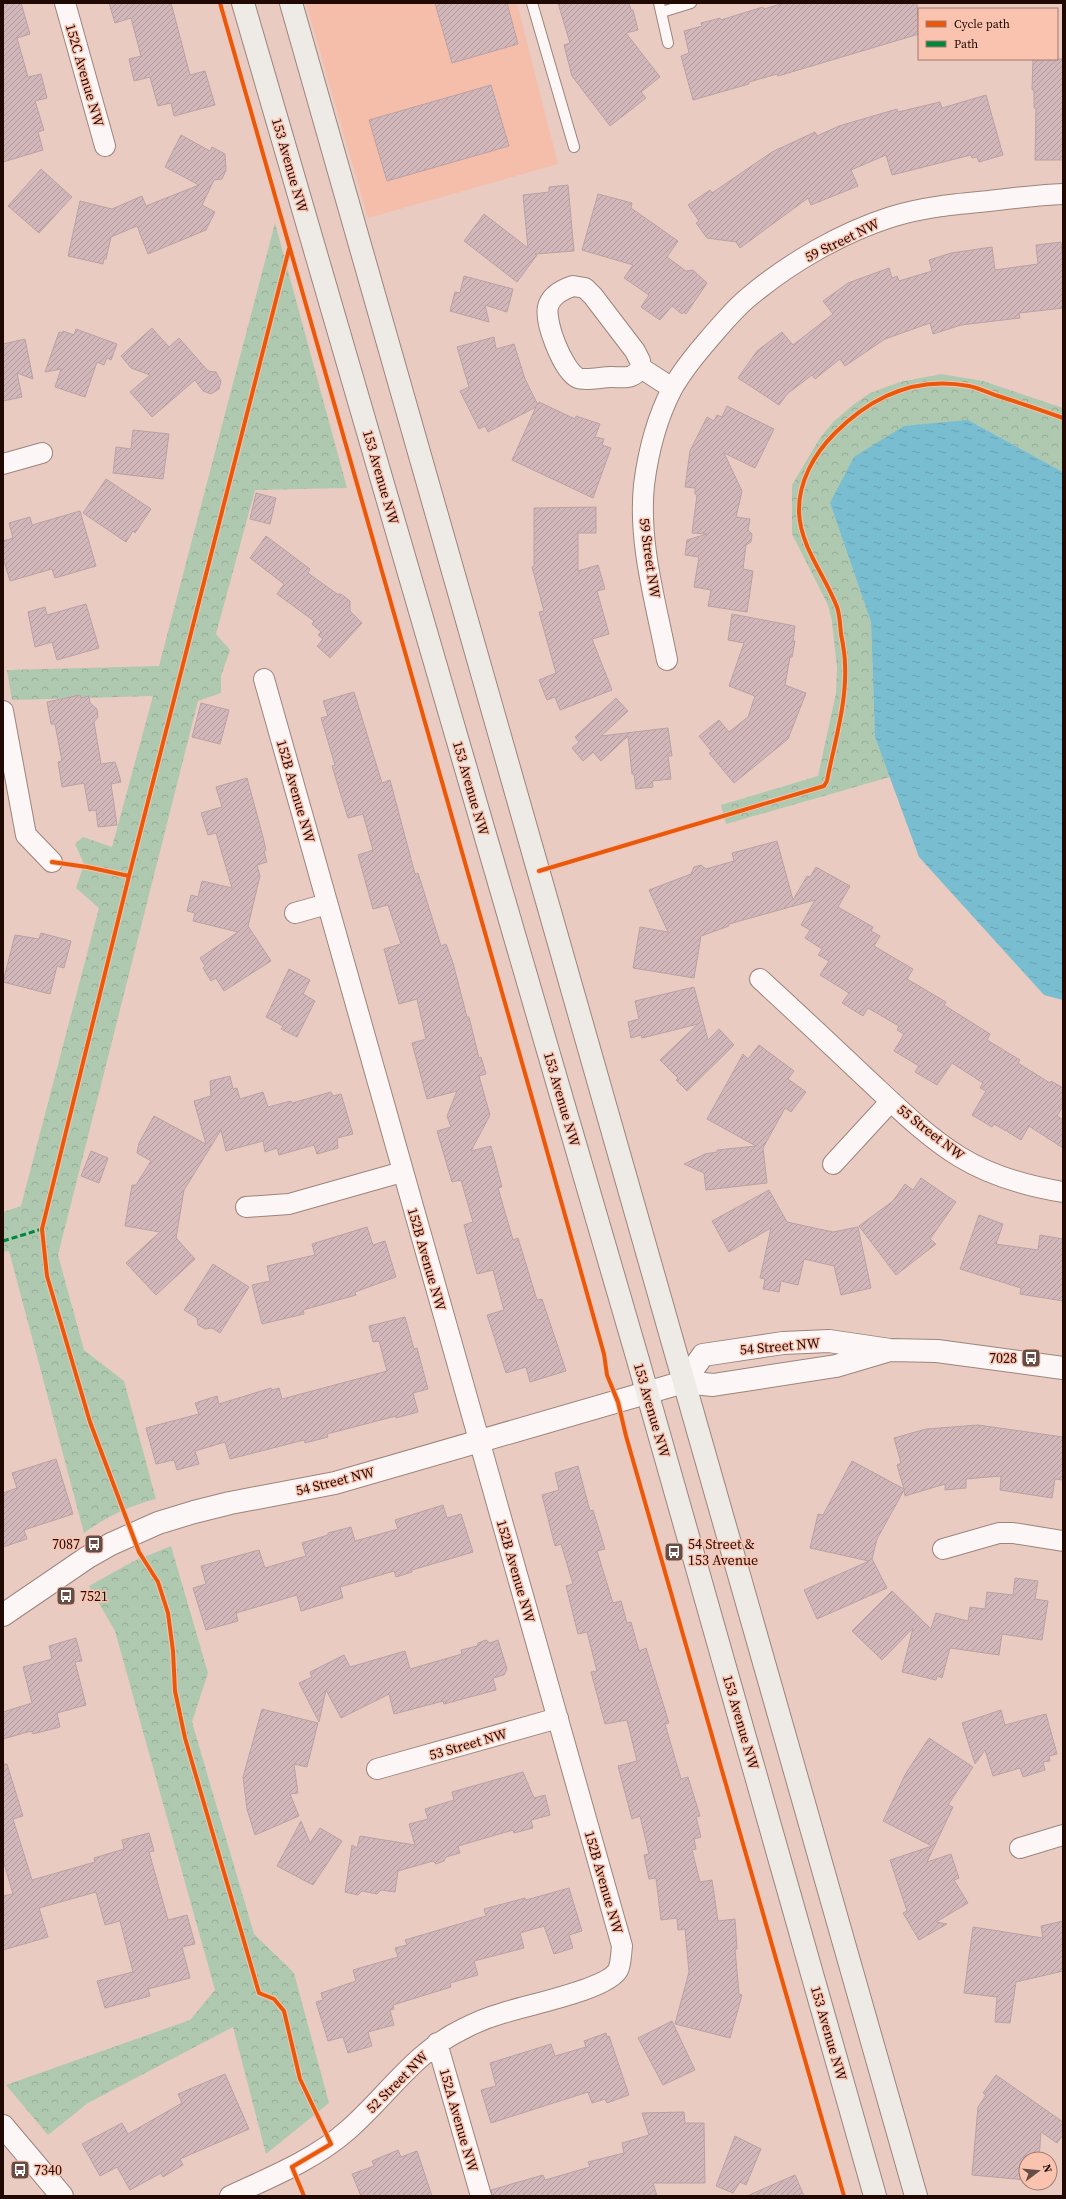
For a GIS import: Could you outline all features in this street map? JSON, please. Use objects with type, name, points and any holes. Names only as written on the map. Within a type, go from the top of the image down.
[{"type":"main road","name":"153 Avenue NW","points":[[243,3],[647,1393],[875,2196]]},
{"type":"main road","points":[[291,3],[916,2196]]},
{"type":"street","name":"152C Avenue NW","points":[[65,3],[105,146]]},
{"type":"street","name":"59 Street NW","points":[[667,660],[645,547],[643,519],[644,485],[648,460],[658,426],[672,388],[702,348],[749,297],[776,276],[822,247],[868,226],[916,210],[957,204],[1063,194]]},
{"type":"street","points":[[641,368],[636,376],[626,378],[578,378],[570,372],[558,351],[547,312],[548,304],[555,296],[573,286],[585,288],[593,296],[635,352],[640,361],[641,368],[672,388]]},
{"type":"street","points":[[3,464],[42,453]]},
{"type":"street","name":"152B Avenue NW","points":[[264,679],[402,1172],[619,1932],[622,1946],[618,1970]]},
{"type":"street","points":[[3,711],[26,835],[52,862]]},
{"type":"street","points":[[295,913],[327,904]]},
{"type":"street","name":"55 Street NW","points":[[760,979],[891,1101],[945,1146],[961,1157],[1018,1182],[1063,1192]]},
{"type":"street","name":"55 Street NW","points":[[833,1164],[891,1101]]},
{"type":"street","points":[[246,1207],[289,1204],[402,1172]]},
{"type":"street","name":"54 Street NW","points":[[684,1382],[703,1355],[743,1348],[829,1341],[890,1350],[937,1351],[1063,1368]]},
{"type":"street","name":"54 Street NW","points":[[3,1615],[88,1557],[110,1544],[158,1523],[230,1503],[335,1483],[684,1382],[713,1385],[836,1366],[890,1350]]},
{"type":"street","points":[[943,1549],[999,1533],[1013,1533],[1063,1541]]},
{"type":"street","name":"53 Street NW","points":[[377,1769],[558,1718]]},
{"type":"street","points":[[1020,1848],[1063,1835]]},
{"type":"street","name":"52 Street NW","points":[[230,2196],[292,2167],[331,2144],[365,2114],[412,2063],[437,2043],[463,2029],[503,2013],[590,1988],[610,1978],[618,1970]]},
{"type":"street","name":"152A Avenue NW","points":[[437,2043],[481,2196]]},
{"type":"street","points":[[3,2126],[62,2196]]},
{"type":"lane","points":[[532,3],[574,148]]},
{"type":"lane","points":[[668,43],[660,8],[691,3]]},
{"type":"shaded area","points":[[306,3],[517,3],[558,164],[368,218]]},
{"type":"green space","points":[[275,223],[347,488],[255,490],[216,634],[230,650],[221,676],[221,693],[198,701],[58,1255],[84,1350],[124,1381],[156,1499],[118,1512],[84,1533],[9,1251],[3,1252],[3,1212],[21,1206],[99,908],[76,888],[84,864],[75,844],[83,837],[112,847],[153,696],[12,700],[7,670],[159,666]]},
{"type":"green space","points":[[941,374],[983,381],[1063,408],[1063,472],[968,420],[830,503],[871,622],[875,737],[890,777],[726,824],[721,805],[818,776],[836,693],[837,668],[832,621],[828,605],[792,534],[792,485],[820,438],[833,422],[853,405],[870,393],[900,382]]},
{"type":"green space","points":[[171,1546],[208,1673],[192,1722],[254,1934],[294,1973],[329,2103],[266,2154],[233,2027],[88,2103],[48,2135],[6,2085],[190,2020],[215,1990],[115,1631],[89,1586],[132,1562]]},
{"type":"water","points":[[968,420],[1063,472],[1063,1000],[1044,995],[919,857],[875,737],[871,622],[830,503],[854,457],[904,426]]},
{"type":"building","points":[[3,3],[21,3],[30,34],[17,38],[28,77],[41,74],[47,98],[35,101],[44,130],[38,132],[43,150],[3,162]]},
{"type":"building","points":[[109,3],[171,3],[190,75],[205,71],[215,105],[174,116],[171,103],[158,106],[150,77],[134,81],[129,59],[141,56],[131,18],[115,23]]},
{"type":"building","points":[[435,3],[507,3],[518,44],[452,63]]},
{"type":"building","points":[[558,3],[629,3],[631,10],[633,10],[638,30],[626,33],[660,77],[641,92],[646,98],[610,126],[572,76],[564,45],[570,43]]},
{"type":"building","points":[[784,3],[917,3],[918,34],[778,76],[777,74],[749,82],[749,84],[693,100],[681,56],[689,53],[684,31],[702,26],[701,23],[720,18],[721,20],[763,7],[764,9]]},
{"type":"building","points":[[1063,59],[1063,160],[1035,160],[1036,108],[1034,108],[1034,90],[1032,90],[1033,60]]},
{"type":"building","points":[[491,85],[509,146],[387,181],[369,120]]},
{"type":"building","points":[[986,95],[1003,155],[979,162],[977,157],[972,158],[971,155],[892,175],[886,155],[851,170],[858,186],[811,205],[808,198],[740,248],[736,242],[707,238],[696,223],[699,221],[688,205],[710,190],[712,193],[772,152],[815,132],[817,136],[839,126],[897,109],[898,112],[940,102],[942,108]]},
{"type":"building","points":[[181,135],[210,151],[212,147],[225,154],[226,170],[222,179],[214,180],[202,205],[215,212],[206,230],[148,254],[137,226],[111,237],[106,259],[104,259],[103,264],[68,256],[80,201],[112,209],[142,196],[146,206],[199,185],[165,167]]},
{"type":"building","points":[[41,169],[72,197],[39,233],[8,206]]},
{"type":"building","points":[[568,185],[574,251],[535,254],[537,255],[517,282],[464,241],[484,214],[528,248],[523,195],[549,192],[549,187]]},
{"type":"building","points":[[598,194],[632,203],[631,208],[678,241],[667,257],[686,271],[693,270],[707,283],[686,314],[683,312],[682,314],[672,306],[660,320],[641,307],[649,295],[624,278],[633,265],[582,250]]},
{"type":"building","points":[[1061,242],[1063,262],[1063,308],[1019,313],[1020,318],[961,325],[933,334],[930,323],[885,339],[845,366],[840,359],[815,379],[812,375],[787,394],[779,405],[738,378],[757,351],[782,332],[793,345],[833,314],[823,301],[848,283],[889,268],[892,278],[897,276],[899,281],[932,271],[929,260],[951,253],[992,247],[995,270],[1038,264],[1036,245]]},
{"type":"building","points":[[464,276],[513,289],[507,312],[485,305],[489,322],[450,311],[455,292],[460,293]]},
{"type":"building","points":[[152,328],[169,347],[179,338],[208,371],[216,372],[221,381],[219,389],[211,394],[203,391],[195,380],[152,417],[130,392],[150,375],[131,368],[121,356]]},
{"type":"building","points":[[76,329],[117,344],[111,360],[107,358],[104,365],[97,362],[85,397],[55,387],[61,369],[45,372],[59,332],[62,333],[63,331],[74,335]]},
{"type":"building","points":[[494,337],[496,349],[514,344],[525,379],[538,405],[539,402],[575,419],[576,416],[600,424],[595,437],[604,439],[602,445],[611,448],[593,498],[512,460],[536,407],[488,432],[485,426],[479,429],[460,391],[469,387],[457,347]]},
{"type":"building","points":[[25,339],[33,379],[17,373],[22,397],[3,401],[3,344]]},
{"type":"building","points":[[727,406],[774,429],[755,468],[724,453],[742,491],[736,517],[750,519],[748,530],[752,534],[751,542],[746,545],[743,569],[753,571],[747,612],[708,606],[711,590],[694,587],[699,557],[685,555],[687,540],[707,534],[692,533],[697,495],[695,494],[695,488],[685,487],[690,451],[707,417],[714,421],[717,415],[722,417]]},
{"type":"building","points":[[133,430],[169,434],[163,479],[113,473],[116,447],[131,449]]},
{"type":"building","points":[[106,479],[151,509],[135,533],[133,531],[126,542],[83,513]]},
{"type":"building","points":[[256,493],[276,498],[270,524],[250,519]]},
{"type":"building","points":[[596,507],[596,533],[578,533],[578,571],[598,565],[605,589],[597,591],[609,634],[592,639],[612,690],[560,710],[555,697],[547,700],[539,680],[556,673],[539,612],[544,611],[532,567],[534,566],[534,508]]},
{"type":"building","points":[[80,511],[96,566],[55,578],[52,569],[10,581],[3,558],[3,541],[13,538],[9,523],[30,517],[32,525]]},
{"type":"building","points":[[266,536],[310,569],[308,573],[337,594],[341,594],[350,601],[350,611],[362,623],[330,658],[317,646],[323,639],[318,635],[321,632],[312,624],[314,621],[277,594],[284,584],[250,558]]},
{"type":"building","points":[[86,604],[99,648],[57,660],[52,642],[35,647],[28,612],[45,607],[47,615]]},
{"type":"building","points":[[732,614],[795,626],[793,641],[795,641],[792,657],[790,657],[785,685],[806,693],[788,739],[734,783],[709,753],[712,752],[699,736],[719,720],[729,732],[748,717],[755,696],[729,686],[744,643],[728,640]]},
{"type":"building","points":[[354,692],[382,783],[390,780],[415,874],[418,873],[441,946],[446,944],[453,963],[479,1058],[481,1057],[486,1074],[479,1076],[490,1115],[471,1151],[491,1146],[502,1187],[498,1188],[513,1240],[518,1238],[537,1300],[542,1299],[566,1371],[530,1382],[526,1367],[506,1373],[487,1315],[504,1310],[493,1270],[477,1274],[464,1225],[473,1222],[461,1180],[452,1182],[437,1131],[451,1127],[447,1116],[457,1091],[427,1099],[412,1043],[426,1039],[417,999],[399,1004],[384,949],[401,944],[388,905],[373,909],[358,855],[373,850],[363,814],[348,818],[332,766],[335,765],[321,718],[328,716],[323,701]]},
{"type":"building","points":[[80,695],[81,698],[89,696],[90,703],[97,709],[98,717],[94,722],[101,764],[115,762],[118,771],[121,782],[111,784],[117,825],[98,827],[96,810],[89,811],[84,783],[62,787],[58,762],[62,761],[55,724],[51,724],[47,702]]},
{"type":"building","points":[[616,698],[628,711],[601,736],[668,728],[672,756],[668,756],[671,779],[652,781],[653,787],[636,789],[634,774],[632,774],[628,736],[601,761],[593,752],[583,761],[572,748],[579,742],[575,737]]},
{"type":"building","points":[[201,703],[229,710],[220,744],[192,737]]},
{"type":"building","points":[[247,778],[263,837],[266,850],[264,851],[267,862],[257,865],[260,876],[248,926],[271,961],[224,991],[216,978],[211,981],[203,968],[205,966],[200,958],[238,932],[193,921],[195,913],[187,911],[191,895],[198,897],[202,881],[232,888],[216,833],[208,835],[201,813],[222,807],[216,787]]},
{"type":"building","points":[[777,841],[793,900],[807,876],[810,877],[816,867],[850,886],[838,907],[873,927],[871,931],[880,936],[874,946],[913,969],[907,979],[946,1002],[944,1005],[990,1034],[987,1040],[1020,1060],[1018,1063],[1050,1083],[1051,1081],[1063,1088],[1063,1106],[1057,1116],[1063,1120],[1063,1148],[1029,1126],[1021,1140],[1008,1132],[1007,1129],[1006,1131],[994,1124],[992,1127],[972,1115],[986,1091],[980,1088],[983,1083],[952,1063],[937,1085],[915,1072],[919,1066],[894,1051],[904,1034],[897,1030],[899,1026],[868,1008],[863,1016],[842,1003],[849,993],[820,975],[829,961],[818,955],[822,949],[805,938],[810,930],[801,925],[815,900],[729,924],[729,926],[701,936],[694,978],[633,968],[640,927],[668,932],[649,890],[691,874],[694,867],[701,865],[706,869],[734,861],[732,853]]},
{"type":"building","points":[[41,933],[71,941],[64,968],[57,966],[50,994],[3,982],[15,935],[39,939]]},
{"type":"building","points":[[289,969],[310,980],[303,994],[315,1001],[297,1037],[281,1029],[283,1026],[266,1017]]},
{"type":"building","points":[[694,987],[708,1040],[719,1029],[734,1045],[687,1091],[676,1080],[678,1078],[660,1060],[698,1024],[642,1038],[641,1035],[631,1038],[628,1022],[639,1019],[635,1001]]},
{"type":"building","points":[[759,1045],[794,1071],[788,1079],[806,1092],[791,1112],[785,1108],[763,1148],[767,1183],[706,1190],[704,1173],[684,1164],[705,1154],[717,1152],[717,1150],[756,1146],[707,1119],[743,1054],[748,1059]]},
{"type":"building","points":[[230,1076],[233,1089],[237,1088],[240,1099],[263,1092],[268,1107],[291,1101],[292,1103],[331,1092],[333,1096],[341,1094],[353,1134],[337,1138],[338,1148],[317,1154],[314,1145],[279,1155],[277,1148],[265,1152],[263,1141],[226,1151],[221,1130],[184,1190],[176,1238],[195,1259],[156,1295],[126,1263],[160,1232],[125,1226],[132,1185],[136,1185],[151,1161],[137,1153],[139,1143],[154,1116],[206,1144],[194,1101],[211,1096],[210,1081]]},
{"type":"building","points":[[91,1151],[108,1158],[99,1183],[81,1176]]},
{"type":"building","points":[[921,1178],[956,1202],[930,1239],[936,1244],[896,1275],[859,1226],[893,1201],[905,1184],[913,1190]]},
{"type":"building","points":[[769,1190],[787,1222],[833,1232],[858,1227],[871,1288],[841,1295],[834,1266],[804,1259],[798,1285],[781,1281],[779,1292],[763,1289],[765,1279],[760,1278],[771,1228],[729,1252],[712,1221]]},
{"type":"building","points":[[979,1215],[1003,1224],[996,1244],[1038,1250],[1040,1235],[1063,1239],[1063,1301],[1020,1294],[1021,1288],[960,1269]]},
{"type":"building","points":[[367,1227],[373,1245],[385,1241],[396,1277],[355,1292],[356,1295],[303,1310],[304,1314],[262,1324],[252,1285],[270,1281],[267,1266],[315,1255],[312,1244]]},
{"type":"building","points":[[213,1264],[249,1287],[220,1333],[212,1328],[205,1329],[198,1325],[197,1318],[184,1310]]},
{"type":"building","points":[[405,1317],[414,1349],[417,1348],[428,1389],[413,1393],[418,1412],[396,1418],[396,1416],[327,1434],[328,1437],[305,1443],[304,1440],[230,1459],[225,1442],[195,1451],[199,1464],[177,1470],[174,1460],[156,1464],[146,1428],[199,1414],[195,1403],[217,1396],[219,1404],[271,1388],[272,1390],[279,1388],[282,1399],[387,1371],[379,1341],[373,1342],[369,1326]]},
{"type":"building","points":[[978,1425],[1063,1437],[1063,1480],[1055,1479],[1052,1498],[1000,1490],[1001,1476],[966,1479],[966,1488],[945,1490],[945,1484],[905,1496],[904,1490],[877,1539],[872,1559],[887,1588],[817,1619],[804,1590],[869,1561],[810,1548],[818,1514],[823,1515],[852,1461],[904,1489],[897,1465],[901,1463],[894,1438],[926,1429]]},
{"type":"building","points":[[56,1459],[73,1514],[24,1530],[27,1539],[3,1547],[3,1493],[17,1488],[12,1473]]},
{"type":"building","points":[[578,1466],[590,1511],[593,1510],[605,1549],[597,1551],[613,1603],[621,1601],[627,1623],[631,1622],[639,1651],[646,1648],[669,1723],[665,1724],[681,1779],[688,1777],[700,1816],[696,1817],[701,1837],[694,1839],[696,1849],[692,1850],[700,1882],[712,1880],[718,1921],[735,1919],[737,1949],[735,1949],[739,1994],[742,1995],[730,2038],[675,2024],[689,1972],[685,1929],[678,1930],[677,1918],[661,1920],[656,1878],[649,1879],[644,1855],[649,1854],[640,1816],[632,1819],[618,1766],[637,1761],[627,1720],[605,1724],[591,1672],[597,1671],[587,1632],[578,1634],[566,1586],[573,1584],[561,1544],[555,1546],[542,1495],[559,1490],[555,1473]]},
{"type":"building","points":[[443,1505],[447,1518],[461,1514],[473,1552],[412,1570],[412,1572],[396,1577],[394,1571],[340,1587],[343,1598],[301,1611],[297,1595],[236,1613],[238,1621],[206,1630],[193,1588],[206,1584],[201,1566],[259,1550],[265,1568],[306,1556],[302,1543],[328,1535],[328,1533],[351,1527],[355,1541],[398,1529],[395,1520]]},
{"type":"building","points":[[1015,1578],[1038,1581],[1035,1599],[1048,1601],[1042,1640],[1002,1634],[999,1655],[950,1648],[942,1678],[937,1676],[936,1680],[902,1672],[913,1628],[882,1660],[852,1631],[892,1591],[931,1629],[936,1613],[968,1621],[970,1607],[985,1609],[987,1592],[1013,1595]]},
{"type":"building","points":[[76,1638],[82,1661],[75,1662],[86,1705],[57,1713],[60,1727],[33,1734],[31,1731],[3,1739],[3,1712],[32,1703],[23,1667],[52,1659],[49,1646]]},
{"type":"building","points":[[486,1640],[490,1643],[498,1640],[507,1669],[504,1675],[493,1678],[496,1690],[444,1704],[443,1701],[394,1714],[389,1694],[341,1718],[326,1690],[319,1722],[299,1683],[312,1677],[310,1672],[344,1655],[350,1667],[405,1651],[410,1669],[462,1654],[461,1650],[477,1646],[478,1643]]},
{"type":"building","points":[[262,1709],[318,1723],[307,1767],[294,1764],[298,1793],[290,1794],[299,1816],[255,1835],[247,1809],[243,1777]]},
{"type":"building","points":[[1001,1710],[1005,1725],[1046,1714],[1057,1754],[1049,1756],[1050,1761],[1043,1762],[1045,1770],[1023,1777],[1020,1768],[993,1776],[985,1750],[975,1764],[962,1723]]},
{"type":"building","points":[[929,1738],[973,1767],[948,1805],[953,1807],[927,1862],[951,1854],[959,1878],[954,1880],[968,1903],[936,1922],[947,1924],[919,1940],[903,1913],[907,1911],[890,1860],[932,1846],[883,1821],[906,1773]]},
{"type":"building","points":[[3,1764],[7,1764],[23,1816],[13,1819],[32,1880],[95,1862],[94,1858],[124,1849],[122,1840],[149,1833],[154,1851],[149,1852],[168,1920],[187,1915],[195,1944],[182,1947],[190,1978],[148,1989],[150,1996],[105,2008],[97,1981],[133,1972],[120,1921],[105,1925],[96,1892],[39,1908],[48,1937],[3,1950],[3,1896],[13,1894],[3,1860]]},
{"type":"building","points":[[523,1772],[534,1798],[545,1795],[550,1815],[531,1820],[533,1828],[514,1833],[513,1830],[458,1846],[460,1853],[446,1857],[444,1861],[436,1864],[433,1861],[398,1871],[395,1892],[381,1890],[377,1894],[362,1891],[358,1895],[345,1892],[352,1845],[357,1848],[360,1836],[415,1845],[409,1824],[428,1819],[425,1809],[454,1800],[452,1792]]},
{"type":"building","points":[[301,1821],[310,1843],[320,1828],[342,1841],[313,1885],[277,1866]]},
{"type":"building","points":[[569,1888],[582,1931],[569,1935],[573,1948],[554,1954],[544,1926],[520,1933],[524,1948],[474,1961],[478,1975],[450,1983],[451,1987],[393,2005],[394,2009],[390,2010],[394,2025],[368,2032],[372,2046],[348,2053],[343,2037],[328,2041],[316,2002],[323,2000],[321,1993],[356,1981],[353,1970],[398,1957],[395,1948],[407,1945],[405,1940],[486,1916],[484,1909],[525,1898],[526,1900]]},
{"type":"building","points":[[1063,1921],[1063,1971],[1016,1982],[1010,2023],[995,2022],[997,1997],[964,1993],[973,1927],[1043,1938],[1041,1926]]},
{"type":"building","points":[[672,2021],[695,2070],[663,2085],[638,2038]]},
{"type":"building","points":[[606,2033],[607,2037],[609,2036],[629,2095],[607,2103],[605,2099],[592,2103],[588,2092],[491,2123],[481,2090],[496,2086],[490,2063],[551,2044],[555,2056],[586,2047],[584,2041]]},
{"type":"building","points":[[225,2074],[249,2129],[180,2159],[183,2165],[163,2177],[161,2173],[130,2190],[117,2167],[100,2176],[82,2144],[122,2123],[128,2134],[182,2103],[178,2094]]},
{"type":"building","points":[[996,2075],[1063,2122],[1063,2135],[1057,2143],[1041,2132],[1040,2151],[1018,2151],[1018,2179],[972,2175],[978,2107],[986,2095],[983,2093]]},
{"type":"building","points":[[684,2112],[685,2123],[704,2123],[705,2183],[653,2183],[657,2196],[492,2196],[491,2190],[543,2175],[545,2180],[590,2167],[588,2162],[624,2153],[622,2143],[649,2135],[642,2113]]},
{"type":"building","points":[[735,2136],[761,2149],[746,2185],[740,2182],[733,2193],[716,2186]]},
{"type":"building","points":[[398,2150],[401,2157],[417,2151],[432,2196],[361,2196],[352,2174],[374,2166],[372,2161]]},
{"type":"building","points":[[795,2175],[804,2196],[747,2196]]},
{"type":"marked path","points":[[3,1241],[42,1229]]},
{"type":"cycle path","points":[[220,3],[557,1185],[604,1354],[607,1375],[618,1402],[626,1436],[844,2196]]},
{"type":"cycle path","points":[[289,249],[129,876],[42,1229],[47,1276],[90,1422],[139,1552],[158,1582],[168,1613],[173,1651],[175,1691],[185,1738],[259,1993],[274,1999],[284,2011],[300,2079],[331,2144],[292,2167],[304,2196]]},
{"type":"cycle path","points":[[539,871],[824,786],[827,781],[842,709],[845,679],[845,657],[838,610],[804,538],[799,513],[799,502],[804,480],[814,459],[827,441],[849,420],[879,399],[896,392],[930,384],[969,386],[1063,418]]},
{"type":"cycle path","points":[[52,862],[87,867],[129,876]]},
{"type":"place","name":"7028","points":[[1031,1358]]},
{"type":"place","name":"7087","points":[[94,1544]]},
{"type":"place","name":"54 Street & 153 Avenue","points":[[674,1552]]},
{"type":"place","name":"7521","points":[[66,1596]]},
{"type":"place","name":"7340","points":[[20,2170]]}]
